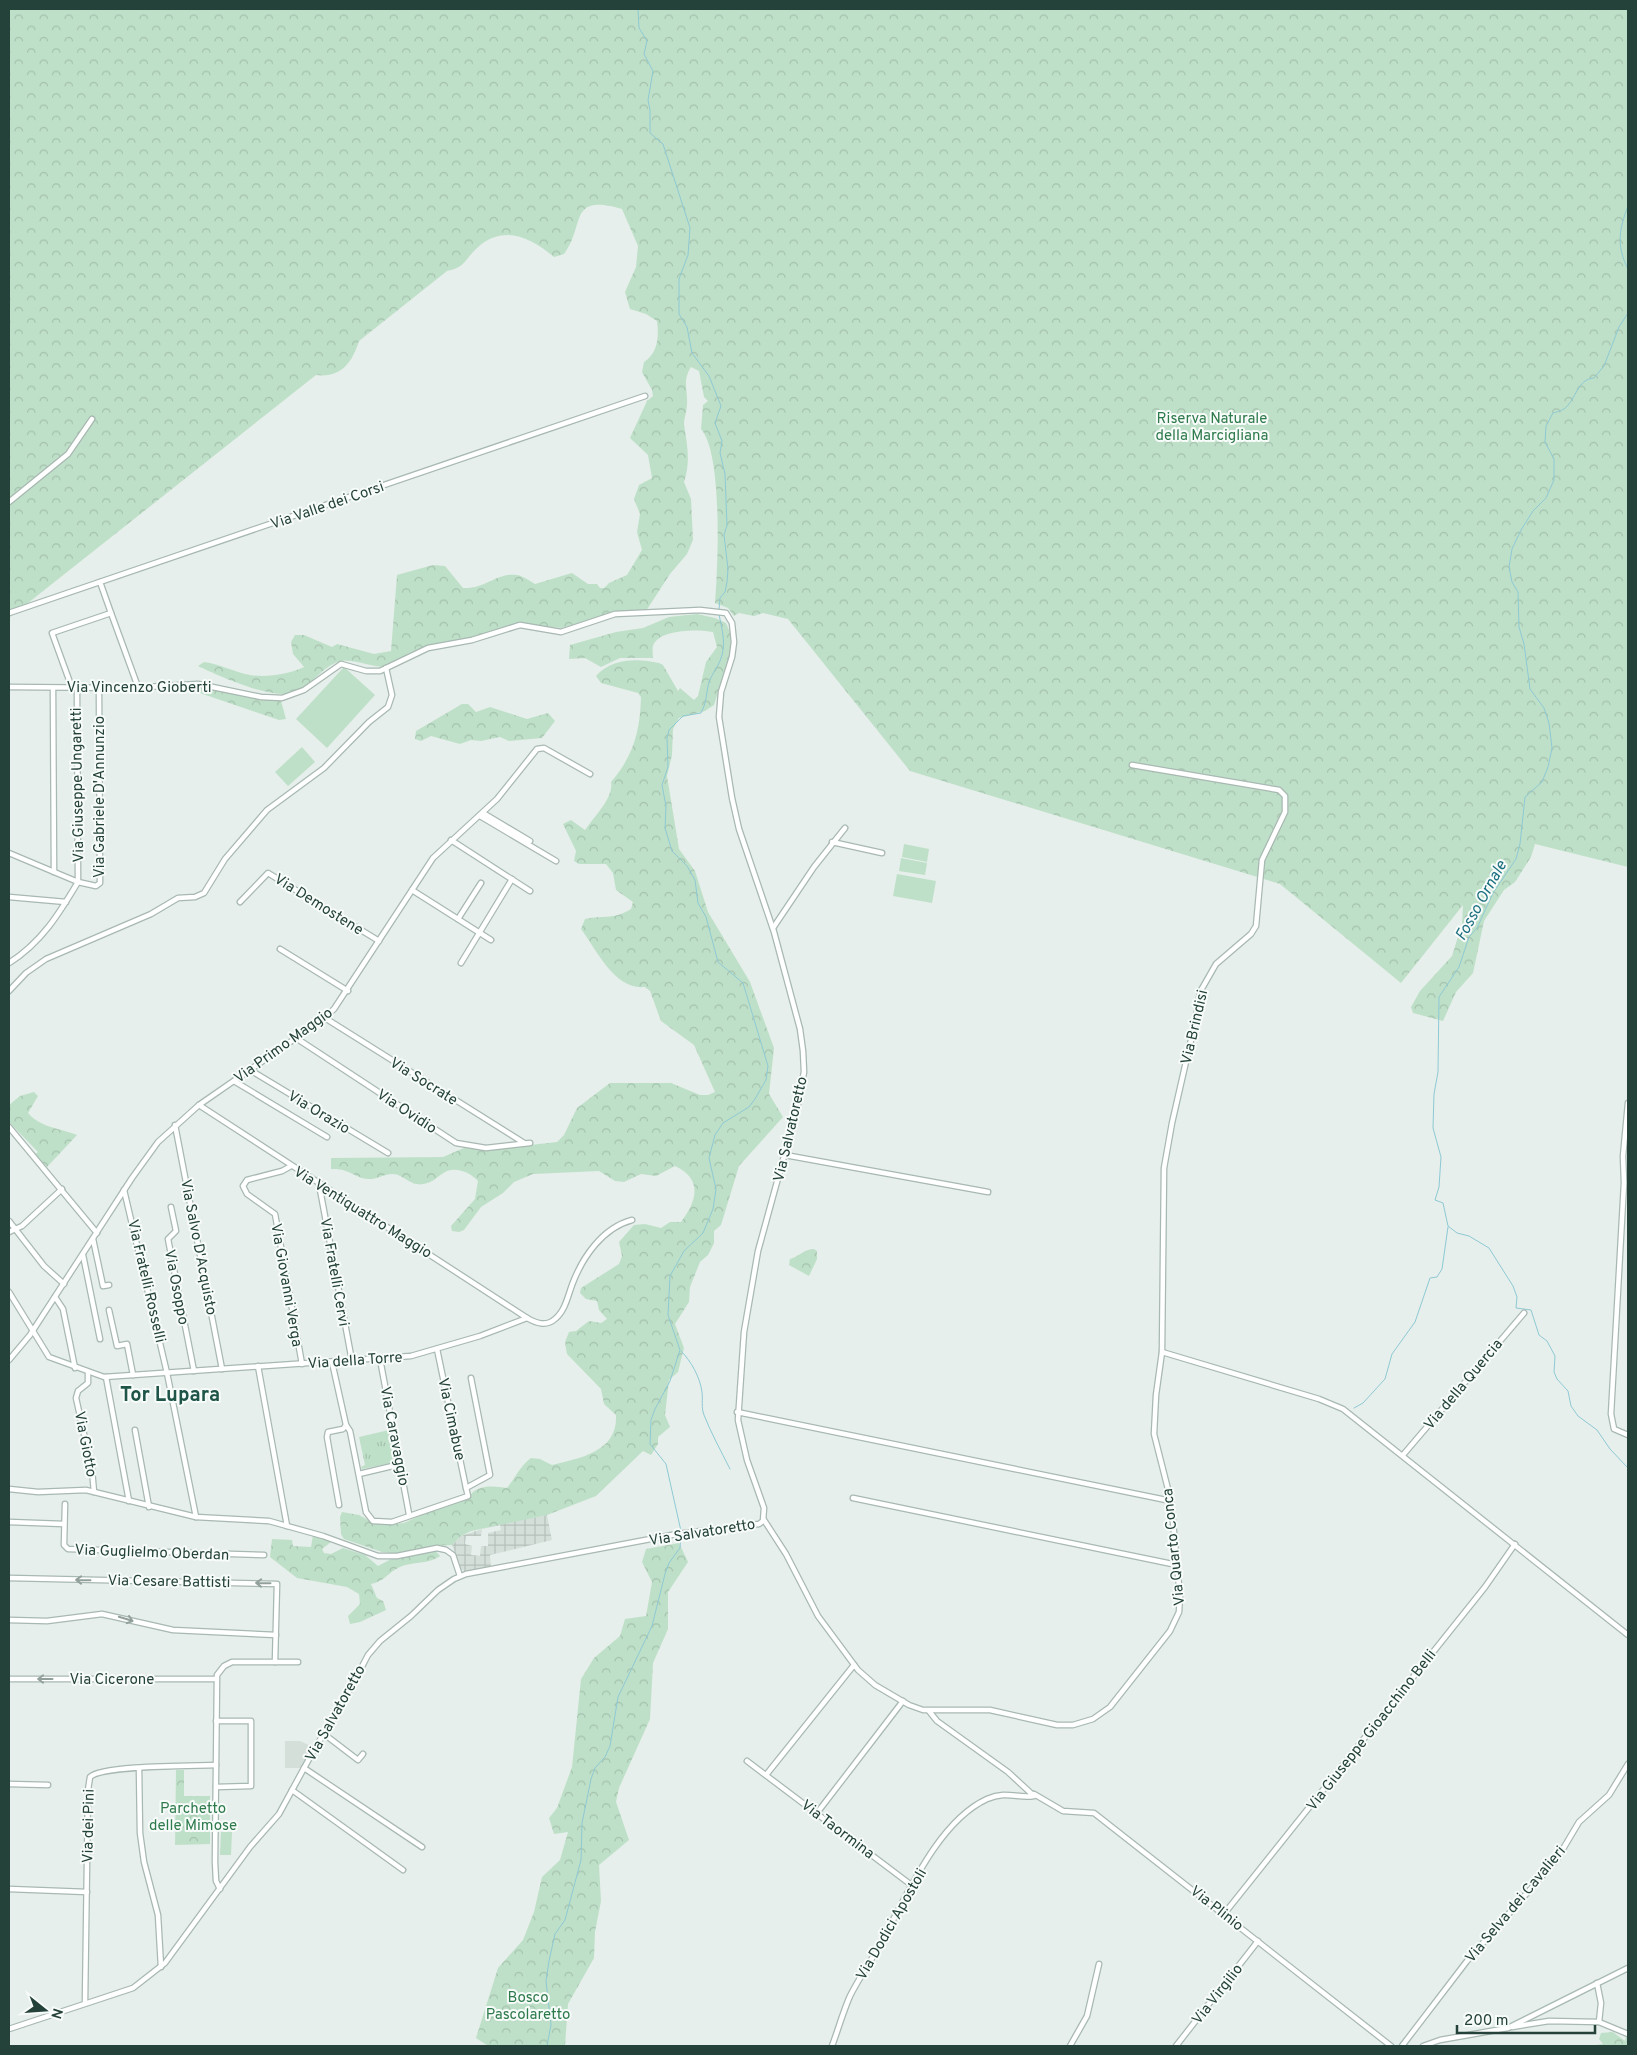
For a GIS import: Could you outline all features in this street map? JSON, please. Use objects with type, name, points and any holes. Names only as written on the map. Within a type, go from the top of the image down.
[{"type":"street","name":"Via Valle dei Corsi","points":[[9,613],[645,396]]},
{"type":"street","points":[[9,502],[68,454],[92,419]]},
{"type":"street","points":[[100,582],[138,688]]},
{"type":"street","name":"Via Vincenzo Gioberti","points":[[9,688],[138,688],[204,684],[261,696],[282,698],[304,690],[341,664],[370,671],[386,668],[428,648],[472,640],[520,625],[561,632],[615,614],[725,612]]},
{"type":"street","name":"Via Salvatoretto","points":[[9,2029],[135,1987],[161,1967],[174,1952],[252,1844],[278,1816],[304,1768],[344,1703],[359,1670],[380,1641],[411,1616],[438,1590],[460,1576],[677,1534],[759,1524],[764,1520],[764,1508],[742,1439],[737,1412],[749,1291],[800,1095],[804,1051],[773,928],[737,819],[721,736],[720,696],[734,642],[731,619],[725,612]]},
{"type":"street","name":"Via Giuseppe Ungaretti","points":[[78,882],[74,688],[52,633],[111,613]]},
{"type":"street","points":[[9,991],[26,973],[46,959],[151,914],[178,898],[196,897],[204,893],[225,859],[267,810],[324,768],[369,722],[388,707],[392,695],[386,668]]},
{"type":"street","points":[[53,688],[54,872]]},
{"type":"street","name":"Via Gabriele D'Annunzio","points":[[78,882],[96,886],[100,881],[99,688]]},
{"type":"street","name":"Via Primo Maggio","points":[[9,1360],[33,1332],[150,1152],[175,1125],[199,1105],[325,1018],[348,991],[434,858],[503,793],[539,748],[545,748],[590,774]]},
{"type":"street","name":"Via Brindisi","points":[[1132,765],[1279,790],[1285,796],[1284,812],[1262,860],[1255,928],[1216,964],[1200,992],[1198,1012],[1165,1161],[1163,1197],[1165,1276],[1162,1352]]},
{"type":"street","points":[[482,814],[530,841]]},
{"type":"street","points":[[482,814],[556,861]]},
{"type":"street","points":[[773,928],[832,842],[845,828]]},
{"type":"street","points":[[451,840],[530,891]]},
{"type":"street","points":[[832,842],[882,853]]},
{"type":"street","points":[[9,853],[78,882],[38,940],[9,963]]},
{"type":"street","name":"Via Demostene","points":[[240,902],[268,872],[379,941]]},
{"type":"street","points":[[461,963],[512,880]]},
{"type":"street","points":[[458,919],[481,883]]},
{"type":"street","points":[[412,890],[491,940]]},
{"type":"street","points":[[9,898],[66,902]]},
{"type":"street","points":[[280,949],[348,991]]},
{"type":"street","name":"Via Socrate","points":[[325,1018],[524,1143]]},
{"type":"street","name":"Via Ovidio","points":[[296,1038],[456,1144],[486,1148],[530,1142]]},
{"type":"street","name":"Via Orazio","points":[[250,1070],[388,1153]]},
{"type":"street","points":[[234,1081],[327,1137]]},
{"type":"street","points":[[1628,1103],[1623,1156],[1624,1183],[1611,1414],[1614,1429],[1628,1434]]},
{"type":"street","name":"Via Ventiquattro Maggio","points":[[199,1105],[527,1318]]},
{"type":"street","name":"Via Salvo D'Acquisto","points":[[175,1125],[222,1369]]},
{"type":"street","points":[[9,1127],[97,1233]]},
{"type":"street","points":[[785,1155],[988,1192]]},
{"type":"street","name":"Via Giovanni Verga","points":[[291,1166],[282,1171],[247,1180],[243,1186],[247,1194],[274,1214],[302,1364]]},
{"type":"street","name":"Via Fratelli Cervi","points":[[319,1184],[352,1361]]},
{"type":"street","points":[[9,1232],[62,1189]]},
{"type":"street","name":"Via Fratelli Rosselli","points":[[124,1190],[167,1373],[196,1517]]},
{"type":"street","name":"Via Osoppo","points":[[171,1207],[176,1231],[168,1239],[194,1371]]},
{"type":"street","name":"Via della Torre","points":[[9,1292],[49,1357],[88,1373],[106,1376],[352,1361],[415,1355],[527,1318],[543,1324],[556,1318],[563,1310],[580,1266],[588,1255],[609,1230],[632,1220]]},
{"type":"street","points":[[9,1221],[44,1266],[64,1284]]},
{"type":"street","points":[[93,1239],[103,1286],[109,1285]]},
{"type":"street","points":[[83,1256],[100,1339]]},
{"type":"street","points":[[55,1297],[64,1309],[75,1368]]},
{"type":"street","points":[[109,1310],[117,1346],[127,1344],[133,1375]]},
{"type":"street","name":"Via della Quercia","points":[[1403,1455],[1524,1312]]},
{"type":"street","name":"Via Cimabue","points":[[437,1349],[466,1488]]},
{"type":"street","points":[[1162,1352],[1338,1406],[1350,1413],[1628,1635]]},
{"type":"street","name":"Via Quarto Conca","points":[[764,1520],[786,1554],[816,1612],[854,1665],[873,1683],[903,1701],[918,1709],[929,1711],[990,1710],[1057,1726],[1076,1724],[1099,1716],[1110,1707],[1176,1621],[1180,1603],[1171,1501],[1154,1434],[1156,1395],[1162,1352]]},
{"type":"street","name":"Via Caravaggio","points":[[380,1359],[409,1514]]},
{"type":"street","points":[[332,1362],[346,1425],[350,1430],[366,1512],[371,1520],[388,1522],[468,1496],[466,1488],[490,1475],[471,1378]]},
{"type":"street","points":[[258,1366],[287,1526]]},
{"type":"street","name":"Via Giotto","points":[[88,1373],[88,1383],[78,1390],[76,1398],[92,1470],[94,1492]]},
{"type":"street","points":[[106,1376],[129,1501]]},
{"type":"street","points":[[737,1412],[1171,1501]]},
{"type":"street","points":[[339,1505],[327,1436],[328,1432],[343,1429],[346,1425]]},
{"type":"street","points":[[135,1430],[149,1507]]},
{"type":"street","points":[[358,1474],[401,1464]]},
{"type":"street","points":[[9,1489],[38,1492],[67,1490],[94,1492],[196,1517],[262,1520],[324,1536],[378,1556],[397,1556],[433,1548],[443,1549],[454,1557],[460,1576]]},
{"type":"street","points":[[853,1498],[1177,1565]]},
{"type":"street","name":"Via Guglielmo Oberdan","points":[[65,1504],[64,1545],[68,1549],[264,1555]]},
{"type":"street","name":"Via Guglielmo Oberdan","points":[[9,1522],[64,1524]]},
{"type":"street","name":"Via Giuseppe Gioacchino Belli","points":[[1224,1914],[1485,1587],[1516,1544]]},
{"type":"street","name":"Via Cesare Battisti","points":[[9,1578],[277,1584],[276,1635]]},
{"type":"street","points":[[9,1620],[47,1621],[102,1614],[178,1631],[276,1635],[275,1662]]},
{"type":"street","points":[[220,1889],[215,1866],[216,1679],[220,1670],[230,1663],[298,1662]]},
{"type":"street","points":[[766,1775],[854,1665]]},
{"type":"street","name":"Via Cicerone","points":[[9,1679],[216,1679]]},
{"type":"street","points":[[816,1813],[903,1701]]},
{"type":"street","points":[[929,1711],[938,1721],[1033,1793]]},
{"type":"street","points":[[216,1721],[252,1721],[251,1786],[216,1787]]},
{"type":"street","points":[[324,1734],[358,1760],[363,1754]]},
{"type":"street","name":"Via Taormina","points":[[747,1761],[910,1884]]},
{"type":"street","name":"Via Selva dei Cavalieri","points":[[1402,2046],[1466,1963],[1557,1859],[1578,1824],[1608,1795],[1628,1764]]},
{"type":"street","name":"Via dei Pini","points":[[85,2003],[89,1780],[98,1772],[139,1768],[216,1765]]},
{"type":"street","points":[[139,1768],[140,1833],[144,1862],[158,1915],[161,1967]]},
{"type":"street","points":[[304,1768],[422,1847]]},
{"type":"street","points":[[9,1784],[48,1785]]},
{"type":"street","points":[[292,1790],[403,1870]]},
{"type":"street","name":"Via Plinio","points":[[1033,1793],[1063,1811],[1093,1813],[1391,2046]]},
{"type":"street","name":"Via Dodici Apostoli","points":[[832,2046],[851,1995],[884,1937],[910,1884],[945,1835],[972,1808],[997,1796],[1011,1794],[1033,1797],[1033,1793]]},
{"type":"street","points":[[9,1889],[87,1892]]},
{"type":"street","name":"Via Virgilio","points":[[1176,2046],[1258,1941]]},
{"type":"street","points":[[1070,2046],[1088,2013],[1099,1964]]},
{"type":"street","points":[[1508,2028],[1628,1968]]},
{"type":"street","points":[[1597,1983],[1601,2003],[1599,2022]]},
{"type":"street","points":[[1422,2046],[1440,2040],[1549,2021],[1599,2022],[1628,2034]]},
{"type":"shaded area","points":[[547,1515],[552,1540],[490,1555],[491,1568],[466,1572],[461,1569],[452,1545],[461,1536],[494,1525]],"holes":[[[500,1525],[501,1530],[488,1533],[488,1546],[481,1546],[480,1556],[471,1555],[472,1546],[465,1544],[466,1536],[481,1536],[482,1529]]]},
{"type":"shaded area","points":[[285,1741],[300,1741],[313,1747],[302,1768],[285,1768]]},
{"type":"green space","name":"Riserva Naturale della Marcigliana","points":[[9,9],[1628,9],[1628,867],[1535,844],[1531,857],[1515,882],[1504,890],[1484,921],[1473,973],[1456,992],[1443,1021],[1413,1013],[1411,1007],[1420,991],[1452,956],[1462,924],[1463,905],[1401,983],[1280,884],[910,771],[788,619],[763,613],[754,616],[739,613],[734,616],[728,608],[715,603],[718,539],[716,486],[708,442],[701,429],[703,405],[708,401],[704,397],[699,371],[691,367],[686,381],[687,405],[684,424],[688,460],[684,482],[691,499],[693,540],[687,554],[670,574],[646,611],[611,613],[562,628],[518,624],[466,640],[443,642],[424,647],[409,653],[388,667],[342,661],[324,670],[297,692],[288,694],[262,691],[219,676],[198,666],[204,662],[216,664],[244,674],[257,676],[271,676],[292,672],[304,667],[293,654],[291,642],[295,635],[304,635],[332,647],[337,644],[374,654],[391,651],[397,575],[433,565],[445,566],[463,588],[471,588],[510,575],[522,576],[535,584],[572,573],[588,584],[597,584],[600,588],[604,588],[609,583],[627,575],[642,550],[637,532],[640,514],[634,499],[639,485],[652,478],[648,455],[630,438],[647,401],[653,396],[652,390],[642,372],[644,362],[655,349],[658,327],[657,321],[646,314],[630,309],[625,292],[636,267],[638,246],[622,209],[605,205],[593,205],[585,209],[571,243],[564,254],[554,257],[536,244],[516,236],[497,236],[487,241],[477,248],[461,265],[447,271],[359,341],[349,362],[339,371],[332,374],[316,375],[9,618]]},
{"type":"green space","points":[[697,614],[715,618],[726,623],[731,635],[730,655],[714,705],[705,711],[679,718],[673,729],[672,755],[667,776],[679,849],[695,871],[708,912],[750,982],[774,1048],[769,1094],[783,1117],[739,1166],[721,1225],[714,1231],[714,1243],[708,1255],[700,1262],[690,1287],[689,1302],[675,1324],[684,1348],[678,1372],[669,1380],[665,1415],[670,1427],[658,1437],[658,1444],[651,1455],[643,1451],[596,1496],[547,1515],[471,1531],[461,1536],[452,1545],[431,1546],[397,1554],[382,1552],[344,1539],[341,1534],[340,1517],[342,1512],[359,1515],[382,1525],[404,1523],[443,1505],[469,1497],[481,1488],[507,1488],[521,1468],[531,1458],[540,1459],[552,1465],[585,1456],[604,1445],[611,1437],[615,1427],[616,1415],[604,1404],[601,1389],[567,1354],[565,1342],[569,1332],[576,1331],[589,1321],[601,1323],[607,1319],[599,1310],[597,1301],[586,1299],[580,1293],[581,1288],[619,1264],[622,1256],[619,1242],[634,1225],[645,1224],[661,1228],[670,1222],[681,1222],[694,1198],[693,1184],[690,1177],[684,1171],[675,1166],[656,1176],[641,1174],[624,1182],[615,1181],[599,1171],[533,1174],[514,1182],[503,1193],[481,1207],[464,1230],[459,1232],[452,1231],[451,1226],[475,1199],[478,1181],[468,1173],[460,1170],[451,1170],[430,1182],[419,1184],[394,1174],[368,1179],[347,1171],[331,1169],[331,1158],[443,1157],[464,1148],[495,1149],[557,1142],[564,1135],[577,1108],[610,1083],[671,1083],[700,1095],[708,1095],[715,1092],[694,1045],[661,1021],[650,991],[645,987],[634,986],[624,982],[615,976],[581,929],[585,919],[619,915],[631,909],[633,902],[616,890],[613,873],[606,864],[579,864],[574,861],[576,851],[563,824],[571,820],[585,830],[607,799],[610,793],[611,782],[625,762],[637,732],[641,697],[638,693],[601,683],[596,676],[609,666],[625,661],[642,660],[659,663],[663,665],[678,691],[680,688],[694,700],[698,696],[706,662],[717,647],[713,632],[680,631],[670,633],[656,640],[653,647],[653,658],[620,658],[601,667],[585,658],[569,659],[570,645],[616,632],[643,628],[669,617]]},
{"type":"green space","points":[[344,667],[375,695],[327,748],[296,719]]},
{"type":"green space","points":[[204,687],[281,701],[286,719],[279,720],[197,692],[196,688]]},
{"type":"green space","points":[[462,704],[468,704],[476,712],[490,707],[527,719],[548,713],[555,721],[542,738],[509,741],[500,737],[481,741],[471,740],[460,744],[431,736],[421,741],[415,739],[416,731]]},
{"type":"green space","points":[[302,747],[315,762],[288,786],[275,772]]},
{"type":"green space","points":[[904,844],[929,849],[927,862],[902,857]]},
{"type":"green space","points":[[901,858],[927,863],[925,875],[899,871]]},
{"type":"green space","points":[[897,874],[936,881],[932,903],[893,896]]},
{"type":"green space","points":[[34,1092],[38,1096],[28,1113],[33,1118],[45,1125],[77,1135],[47,1167],[35,1154],[38,1152],[9,1122],[9,1105],[20,1096]]},
{"type":"green space","points":[[814,1249],[817,1251],[817,1259],[809,1276],[789,1265],[790,1259],[807,1250]]},
{"type":"green space","points":[[389,1430],[396,1462],[362,1469],[361,1467],[365,1465],[359,1437]]},
{"type":"green space","points":[[313,1535],[327,1538],[331,1542],[322,1549],[324,1553],[331,1554],[343,1548],[365,1555],[378,1566],[393,1558],[435,1550],[440,1556],[430,1561],[403,1566],[371,1584],[377,1598],[383,1601],[386,1610],[360,1622],[350,1624],[348,1616],[360,1604],[359,1594],[347,1587],[297,1578],[270,1557],[272,1539],[292,1540],[293,1546],[311,1547]]},
{"type":"green space","name":"Bosco Pascolaretto","points":[[679,1543],[688,1562],[668,1592],[668,1629],[653,1663],[650,1719],[619,1788],[616,1802],[629,1840],[599,1865],[601,1901],[595,1932],[594,1958],[568,2004],[565,2046],[488,2046],[476,2038],[498,1968],[523,1940],[534,1912],[542,1877],[560,1860],[568,1832],[554,1834],[549,1818],[557,1808],[572,1767],[581,1679],[594,1658],[620,1636],[625,1619],[646,1616],[652,1582],[642,1562],[646,1549]]},
{"type":"green space","name":"Parchetto delle Mimose","points":[[176,1770],[184,1770],[184,1796],[210,1796],[210,1844],[175,1845]]},
{"type":"green space","points":[[221,1832],[232,1832],[231,1855],[220,1855]]},
{"type":"green space","points":[[1613,2032],[1625,2041],[1626,2036],[1628,2037],[1628,2046],[1590,2046],[1603,2044],[1599,2039],[1601,2033]]},
{"type":"waterway","points":[[638,9],[639,28],[647,41],[644,54],[653,71],[648,100],[650,133],[663,144],[690,228],[688,255],[679,279],[679,314],[687,327],[692,353],[709,376],[721,406],[715,423],[722,441],[720,453],[725,474],[727,525],[724,535],[728,569],[725,592],[720,598],[719,610]]},
{"type":"waterway","name":"Fosso Ornale","points":[[1628,206],[1620,238],[1624,261],[1628,269]]},
{"type":"waterway","name":"Fosso Ornale","points":[[1628,313],[1619,327],[1604,366],[1594,378],[1588,379],[1580,386],[1564,409],[1553,413],[1546,426],[1545,442],[1554,459],[1554,480],[1546,498],[1533,511],[1512,549],[1509,567],[1512,582],[1518,592],[1519,627],[1524,644],[1530,689],[1544,708],[1549,723],[1552,748],[1548,767],[1542,782],[1525,797],[1520,844],[1516,859],[1493,893],[1477,928],[1469,937],[1459,967],[1439,997],[1438,1072],[1434,1094],[1433,1128],[1441,1157],[1439,1187],[1435,1200],[1443,1203],[1448,1226],[1457,1233],[1469,1236],[1489,1248],[1513,1286],[1517,1297],[1516,1308],[1531,1310],[1539,1335],[1547,1341],[1555,1356],[1554,1372],[1557,1379],[1568,1391],[1571,1406],[1578,1416],[1597,1430],[1610,1449],[1628,1468]]},
{"type":"waterway","points":[[681,1531],[666,1464],[650,1444],[651,1420],[670,1381],[680,1350],[668,1315],[670,1276],[684,1251],[703,1233],[713,1209],[716,1189],[709,1158],[715,1135],[723,1123],[749,1107],[766,1080],[768,1066],[743,983],[718,962],[706,917],[698,903],[695,880],[687,866],[672,851],[665,828],[666,806],[662,785],[668,767],[667,738],[669,730],[683,716],[701,713],[703,709],[709,682],[722,655],[723,638],[719,614]]},
{"type":"waterway","points":[[1354,1408],[1363,1403],[1385,1379],[1392,1354],[1415,1322],[1430,1278],[1437,1277],[1442,1269],[1448,1227]]},
{"type":"waterway","points":[[681,1351],[692,1364],[697,1375],[701,1386],[704,1415],[730,1469]]},
{"type":"waterway","points":[[547,2046],[551,2025],[546,1981],[549,1961],[555,1934],[565,1920],[581,1860],[582,1823],[591,1779],[595,1768],[605,1757],[610,1746],[618,1697],[652,1626],[665,1574],[669,1563],[680,1548],[681,1535]]},
{"type":"district","name":"Tor Lupara","points":[[170,1394]]}]
